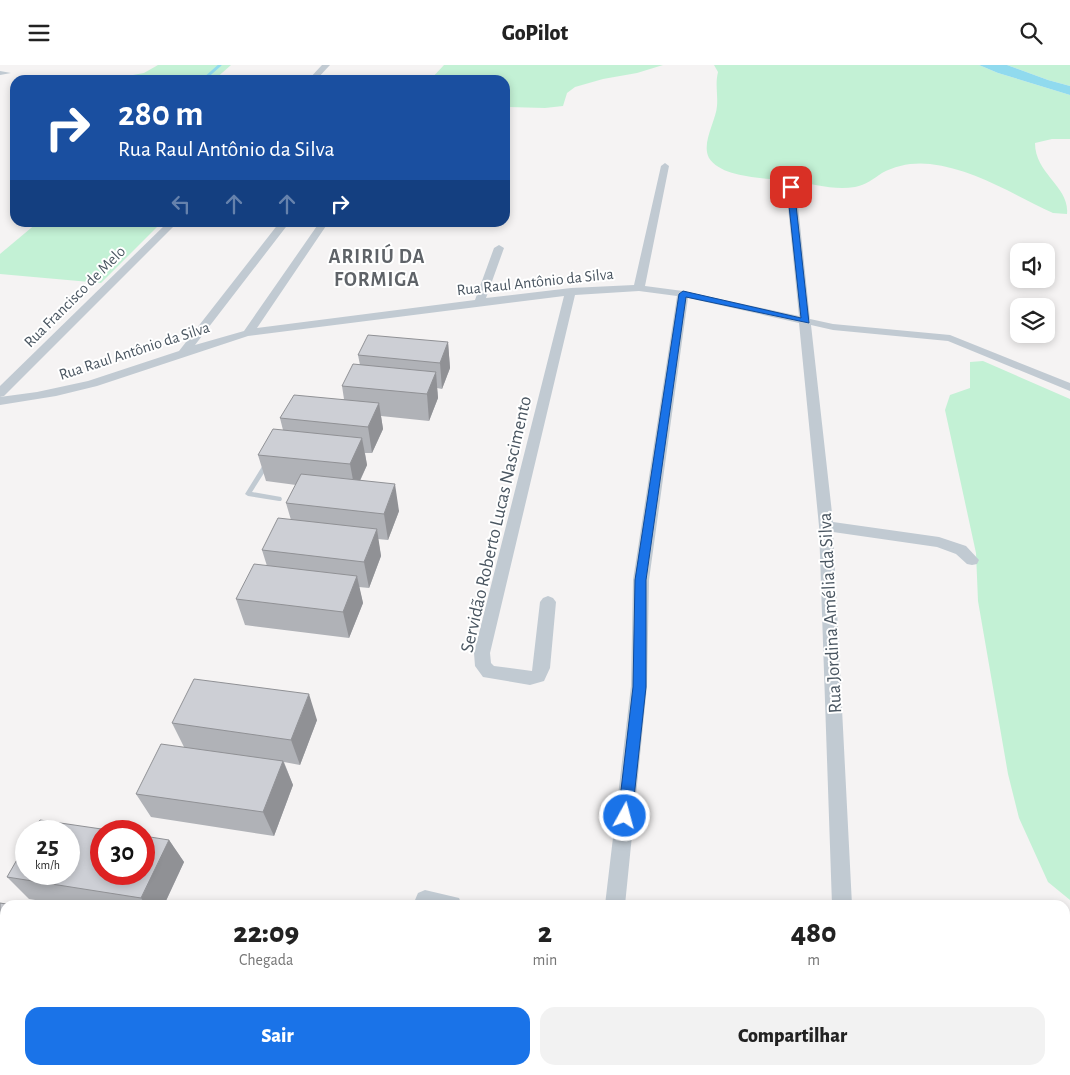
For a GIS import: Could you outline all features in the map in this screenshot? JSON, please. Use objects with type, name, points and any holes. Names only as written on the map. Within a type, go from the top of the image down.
[{"type":"street","points":[[317,75],[326,65]]},
{"type":"street","points":[[639,288],[665,166]]},
{"type":"street","name":"Rua Jordina Amélia da Silva","points":[[791,187],[826,526],[842,900]]},
{"type":"street","name":"Rua Francisco de Melo","points":[[0,393],[168,227]]},
{"type":"street","points":[[183,353],[281,227]]},
{"type":"street","points":[[248,333],[320,227]]},
{"type":"street","points":[[479,303],[499,249]]},
{"type":"street","name":"Rua Raul Antônio da Silva","points":[[0,401],[80,387],[144,368],[213,342],[248,333],[571,291],[639,288],[683,294],[855,330],[950,338],[1070,387]]},
{"type":"street","name":"Servidão Roberto Lucas Nascimento","points":[[548,602],[542,668],[538,676],[530,678],[489,672],[483,666],[482,653],[571,291]]},
{"type":"street","points":[[615,900],[639,687],[641,580],[683,294]]},
{"type":"street","points":[[826,526],[940,541],[961,550],[972,560]]},
{"type":"lane","points":[[273,455],[248,494],[279,499]]},
{"type":"green space","points":[[158,65],[231,65],[220,75],[133,75],[144,73]]},
{"type":"green space","points":[[444,65],[663,65],[575,87],[567,93],[563,106],[545,108],[510,107],[510,75],[435,75]]},
{"type":"green space","points":[[714,65],[979,65],[998,73],[1070,95],[1070,139],[1052,139],[1035,143],[1036,154],[1040,163],[1063,196],[1067,214],[1053,213],[962,171],[924,163],[899,166],[887,170],[863,185],[847,188],[747,176],[724,170],[715,165],[707,152],[708,139],[717,106],[718,72]]},
{"type":"green space","points":[[1007,65],[1070,65],[1070,86],[1048,80]]},
{"type":"green space","points":[[32,227],[157,227],[101,283],[0,274],[0,254]]},
{"type":"green space","points":[[983,361],[1070,399],[1070,900],[1048,882],[1019,818],[1008,774],[978,601],[976,553],[945,410],[950,395],[970,388],[970,362]]},
{"type":"water","points":[[979,65],[1007,65],[1070,86],[1070,95],[998,73]]},
{"type":"building","points":[[368,335],[448,342],[440,363],[358,355]]},
{"type":"building","points":[[353,364],[436,372],[427,394],[342,386]]},
{"type":"building","points":[[294,395],[379,403],[368,427],[280,418]]},
{"type":"building","points":[[273,429],[362,438],[350,464],[258,455]]},
{"type":"building","points":[[301,474],[395,484],[384,514],[286,503]]},
{"type":"building","points":[[278,518],[377,529],[364,562],[262,550]]},
{"type":"building","points":[[254,564],[357,576],[343,612],[236,599]]},
{"type":"building","points":[[194,679],[309,694],[291,740],[172,723]]},
{"type":"building","points":[[161,744],[283,761],[263,812],[136,794]]},
{"type":"building","points":[[80,826],[90,827],[90,885],[147,885],[141,898],[58,885],[80,885]]},
{"type":"building","points":[[155,838],[169,840],[155,869]]},
{"type":"building","points":[[15,863],[15,878],[7,877]]},
{"type":"waterway","points":[[209,75],[220,65]]},
{"type":"district","name":"ARIRIÚ DA FORMIGA","points":[[377,268]]},
{"type":"route","points":[[625,816],[639,687],[641,580],[683,294],[806,321],[791,187]]}]
